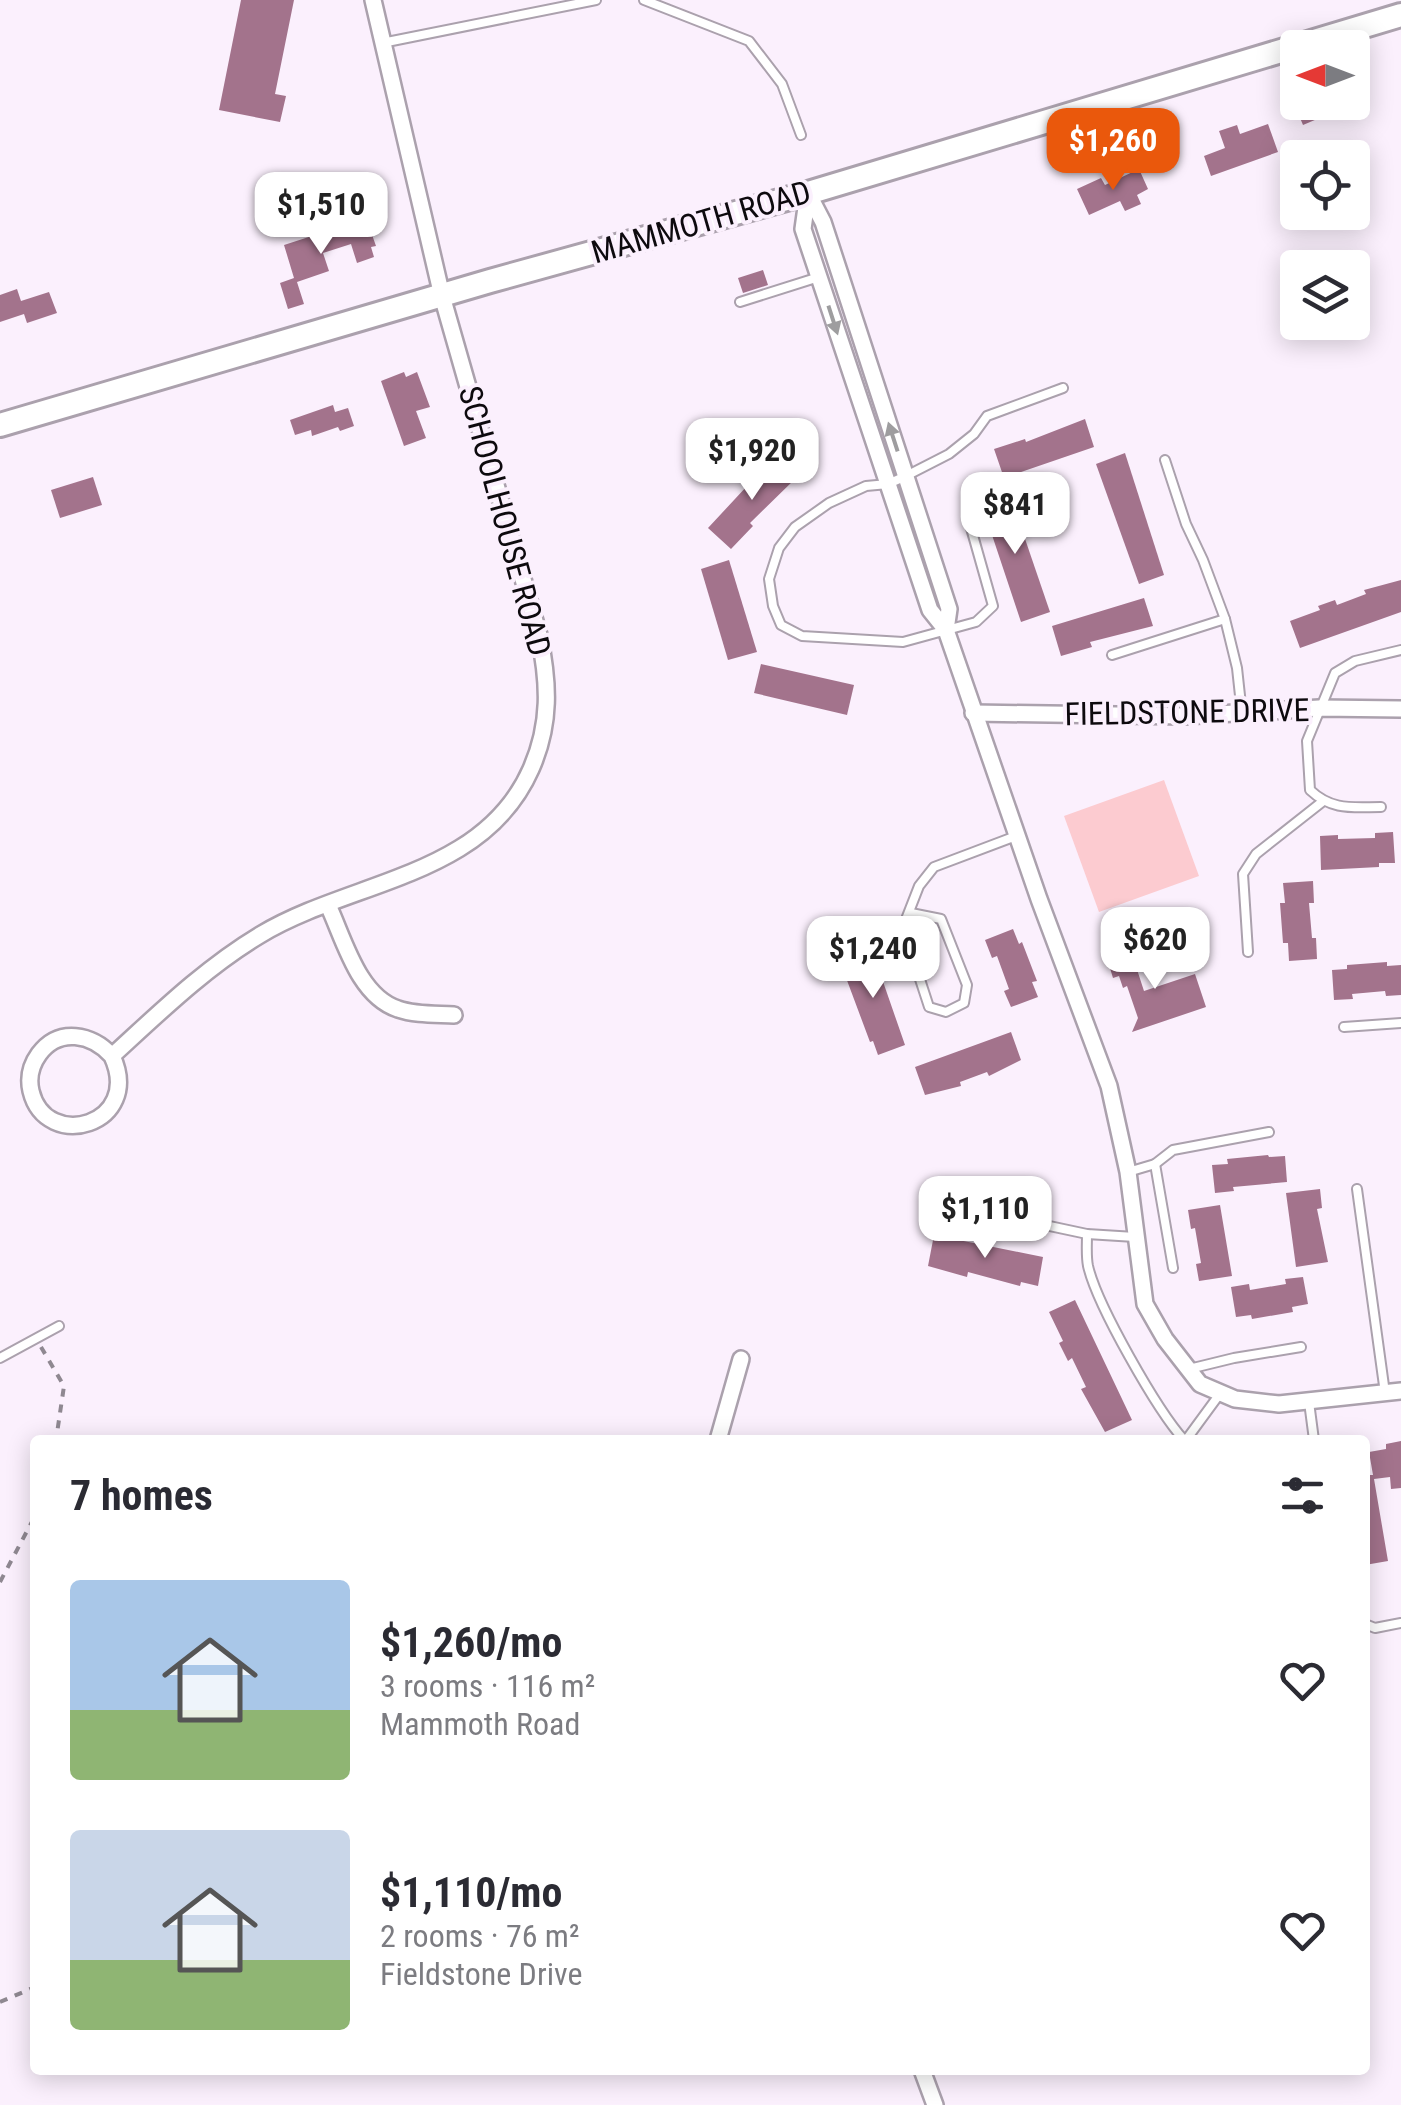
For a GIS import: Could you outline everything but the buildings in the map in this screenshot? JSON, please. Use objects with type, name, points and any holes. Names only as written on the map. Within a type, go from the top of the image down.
[{"type":"main road","name":"MAMMOTH ROAD","points":[[0,426],[808,193],[1401,15]]},
{"type":"street","name":"SCHOOLHOUSE ROAD","points":[[112,1056],[183,991],[261,934],[472,843],[500,818],[522,789],[539,751],[548,713],[547,675],[539,635],[442,296],[373,0]]},
{"type":"street","points":[[808,193],[803,229],[930,610],[946,630],[1016,836],[1108,1086],[1128,1172],[1145,1304],[1188,1370],[1200,1384],[1218,1394],[1269,1403],[1393,1392]]},
{"type":"street","points":[[808,193],[823,222],[950,609],[946,630]]},
{"type":"street","name":"FIELDSTONE DRIVE","points":[[973,714],[1242,714],[1319,708],[1401,709]]},
{"type":"street","points":[[328,905],[366,984],[383,1003],[410,1013],[454,1015]]},
{"type":"street","points":[[58,1038],[88,1038],[102,1044],[112,1056],[120,1083],[109,1110],[98,1120],[70,1126],[56,1122],[35,1102],[30,1072],[36,1058],[58,1038]]},
{"type":"street","points":[[719,1435],[741,1359]]},
{"type":"street","points":[[924,2075],[936,2105]]},
{"type":"lane","points":[[382,43],[596,0]]},
{"type":"lane","points":[[644,0],[748,41],[782,84],[801,135]]},
{"type":"lane","points":[[740,302],[819,277]]},
{"type":"lane","points":[[968,514],[993,606],[976,622],[903,642],[802,636],[781,625],[768,579],[779,548],[795,526],[866,486],[888,484],[949,454],[974,434],[987,416],[1062,388]]},
{"type":"lane","points":[[1165,460],[1224,618],[1238,668],[1242,714]]},
{"type":"lane","points":[[1112,655],[1224,618]]},
{"type":"lane","points":[[1381,806],[1322,802],[1310,790],[1307,741],[1335,673],[1355,660],[1401,650]]},
{"type":"lane","points":[[1248,952],[1243,874],[1256,854],[1322,802]]},
{"type":"lane","points":[[910,913],[940,919],[966,986],[964,1003],[946,1012],[928,1007],[903,927],[919,886],[934,867],[1016,836]]},
{"type":"lane","points":[[1344,1027],[1401,1023]]},
{"type":"lane","points":[[1128,1172],[1155,1164],[1173,1150],[1269,1132]]},
{"type":"lane","points":[[1155,1164],[1173,1268]]},
{"type":"lane","points":[[1357,1189],[1393,1392]]},
{"type":"lane","points":[[946,1204],[1086,1234],[1136,1237]]},
{"type":"lane","points":[[1086,1234],[1088,1264],[1096,1290],[1167,1420],[1180,1435]]},
{"type":"lane","points":[[0,1358],[58,1326]]},
{"type":"lane","points":[[1188,1370],[1300,1347]]},
{"type":"lane","points":[[1189,1435],[1218,1394]]},
{"type":"lane","points":[[1310,1402],[1313,1435]]},
{"type":"lane","points":[[1370,1626],[1401,1623]]},
{"type":"path","points":[[36,1338],[64,1386],[57,1435]]},
{"type":"path","points":[[0,1582],[30,1525]]},
{"type":"path","points":[[0,2002],[30,1989]]},
{"type":"shaded area","points":[[1164,780],[1199,876],[1099,912],[1064,816]]}]
